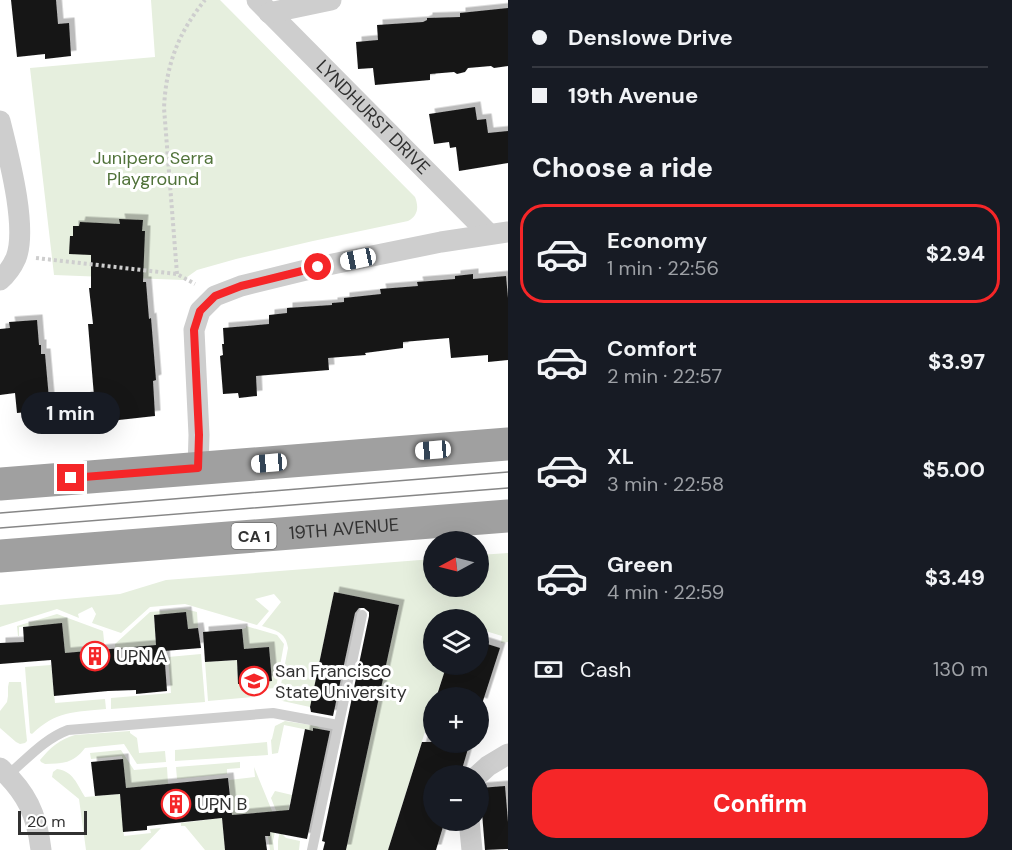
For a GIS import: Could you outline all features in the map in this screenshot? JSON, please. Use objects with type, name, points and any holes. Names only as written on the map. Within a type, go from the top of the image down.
[{"type":"highway","points":[[0,484],[508,444]]},
{"type":"highway","name":"19TH AVENUE","points":[[0,556],[508,516]]},
{"type":"street","points":[[263,6],[331,0]]},
{"type":"street","name":"LYNDHURST DRIVE","points":[[263,6],[498,233]]},
{"type":"street","points":[[0,121],[4,152],[15,189],[20,224],[17,256],[10,270],[0,280]]},
{"type":"street","points":[[198,468],[199,435],[194,330],[200,311],[215,296],[241,286],[318,267],[498,233]]},
{"type":"street","points":[[489,765],[508,754]]},
{"type":"street","points":[[3,775],[23,794],[32,809],[39,831],[41,850]]},
{"type":"street","points":[[471,831],[472,850]]},
{"type":"lane","points":[[312,850],[362,615]]},
{"type":"lane","points":[[3,775],[48,740],[68,730],[273,713],[338,725]]},
{"type":"path","points":[[177,274],[164,108],[165,88],[171,60],[183,33],[192,16],[205,0]]},
{"type":"path","points":[[17,256],[177,274],[215,296]]},
{"type":"green space","name":"Junipero Serra Playground","points":[[151,0],[220,0],[415,197],[417,208],[414,217],[408,221],[236,259],[197,270],[183,280],[54,275],[30,68],[155,57]]},
{"type":"green space","points":[[508,553],[508,642],[501,643],[502,636],[489,632],[489,609],[423,609],[423,675],[444,675],[439,687],[423,687],[423,738],[388,850],[346,850],[399,605],[334,592],[310,707],[278,700],[287,643],[279,632],[262,626],[281,602],[274,594],[255,599],[269,611],[257,625],[185,604],[150,607],[121,633],[92,623],[96,614],[92,607],[78,614],[79,618],[57,609],[0,627],[0,605],[120,594],[166,580],[423,560],[423,597],[489,597],[489,554]]},
{"type":"green space","points":[[185,609],[197,612],[198,628],[188,629],[186,613],[154,615],[156,645],[115,649],[115,644],[150,612]]},
{"type":"green space","points":[[57,614],[103,631],[105,650],[65,653],[62,624],[19,627],[18,636],[17,626]]},
{"type":"green space","points":[[246,626],[277,635],[284,644],[276,688],[262,689],[261,682],[272,680],[269,647],[244,649],[242,629]]},
{"type":"green space","points":[[201,654],[205,702],[111,709],[111,698],[171,693],[168,657]]},
{"type":"green space","points":[[237,660],[238,683],[242,683],[243,692],[253,693],[253,697],[208,701],[205,662]]},
{"type":"green space","points":[[51,665],[55,703],[105,699],[106,709],[66,714],[49,721],[32,734],[30,733],[25,667]]},
{"type":"green space","points":[[9,682],[21,682],[27,741],[25,743],[16,742],[0,728],[0,711],[7,702]]},
{"type":"green space","points":[[285,721],[317,726],[323,733],[284,725],[278,753],[272,754],[271,740],[275,726]]},
{"type":"green space","points":[[130,731],[137,738],[139,753],[165,751],[166,762],[137,764],[124,744],[85,748],[72,760],[62,763],[45,764],[40,760],[56,744],[75,735]]},
{"type":"green space","points":[[267,742],[268,755],[175,761],[175,750]]},
{"type":"green space","points":[[121,750],[134,770],[167,767],[168,784],[126,788],[122,756],[91,759],[90,753]]},
{"type":"green space","points":[[240,762],[240,768],[227,769],[227,774],[177,779],[176,767]]},
{"type":"green space","points":[[254,767],[277,823],[273,841],[274,850],[270,850],[268,812],[232,815],[229,780],[255,777]]},
{"type":"green space","points":[[57,769],[71,775],[85,797],[120,794],[124,836],[151,833],[150,829],[161,828],[140,850],[86,850],[79,799],[52,777],[53,772]]},
{"type":"green space","points":[[275,791],[292,795],[282,834],[286,838],[300,841],[299,850],[278,850],[281,823],[271,798]]},
{"type":"green space","points":[[222,818],[225,850],[205,850],[185,826],[181,826],[181,823]]},
{"type":"building","points":[[11,0],[56,0],[58,24],[69,23],[71,56],[45,59],[45,54],[17,57]]},
{"type":"building","points":[[508,8],[508,66],[468,68],[465,72],[457,74],[454,72],[430,74],[430,80],[375,85],[373,68],[358,69],[356,42],[378,40],[377,25],[423,22],[427,18],[460,17],[460,13]]},
{"type":"building","points":[[475,107],[477,120],[486,119],[488,133],[508,131],[508,163],[459,171],[456,147],[450,148],[449,142],[434,144],[429,114]]},
{"type":"building","points":[[119,219],[143,220],[142,231],[145,231],[143,282],[146,282],[149,319],[151,318],[156,380],[153,381],[155,416],[86,421],[85,397],[94,396],[88,324],[93,324],[89,288],[91,288],[91,255],[69,254],[70,236],[73,236],[73,226],[79,226],[80,222],[120,224]]},
{"type":"building","points":[[473,274],[473,279],[506,276],[508,360],[488,362],[488,355],[451,358],[449,338],[403,342],[403,348],[365,353],[366,355],[328,358],[329,370],[256,376],[257,396],[239,398],[238,393],[223,394],[220,356],[223,355],[223,328],[269,324],[269,315],[287,313],[287,308],[332,305],[332,303],[344,302],[344,298],[381,294],[380,289],[418,286],[417,282],[455,279],[455,276]]},
{"type":"building","points":[[37,320],[41,354],[45,354],[50,410],[17,413],[15,393],[0,395],[0,329],[10,328],[9,322]]},
{"type":"building","points":[[334,592],[399,605],[346,850],[323,850],[325,842],[322,841],[369,612],[364,608],[359,608],[355,613],[333,716],[311,712],[310,707]]},
{"type":"building","name":"UPN A","points":[[186,612],[188,629],[198,628],[201,648],[164,651],[167,691],[136,694],[136,690],[108,691],[54,696],[51,660],[0,664],[0,643],[24,642],[23,627],[62,623],[65,653],[156,645],[154,615]]},
{"type":"building","name":"UPN A","points":[[242,629],[244,649],[269,647],[272,681],[238,684],[237,660],[205,662],[203,632]]},
{"type":"building","points":[[489,644],[500,648],[487,687],[440,687],[443,675],[489,675]]},
{"type":"building","name":"UPN B","points":[[313,728],[330,731],[307,839],[270,832],[270,836],[265,836],[267,850],[225,850],[222,818],[147,826],[147,830],[123,832],[120,794],[95,796],[91,762],[123,759],[126,788],[228,778],[232,815],[289,810],[305,729],[313,731]]},
{"type":"building","points":[[422,742],[423,753],[467,753],[463,765],[423,765],[423,831],[442,831],[436,850],[388,850]]},
{"type":"building","points":[[505,786],[508,849],[485,850],[483,831],[489,831],[489,787]]},
{"type":"tram line","points":[[0,513],[508,472]]},
{"type":"tram line","points":[[0,528],[508,488]]},
{"type":"place","name":"UPN A","points":[[95,656]]},
{"type":"place","name":"San Francisco State University","points":[[254,681]]},
{"type":"place","name":"UPN B","points":[[176,804]]},
{"type":"route","points":[[71,478],[198,468],[199,435],[194,330],[200,311],[215,296],[241,286],[318,267]]}]
